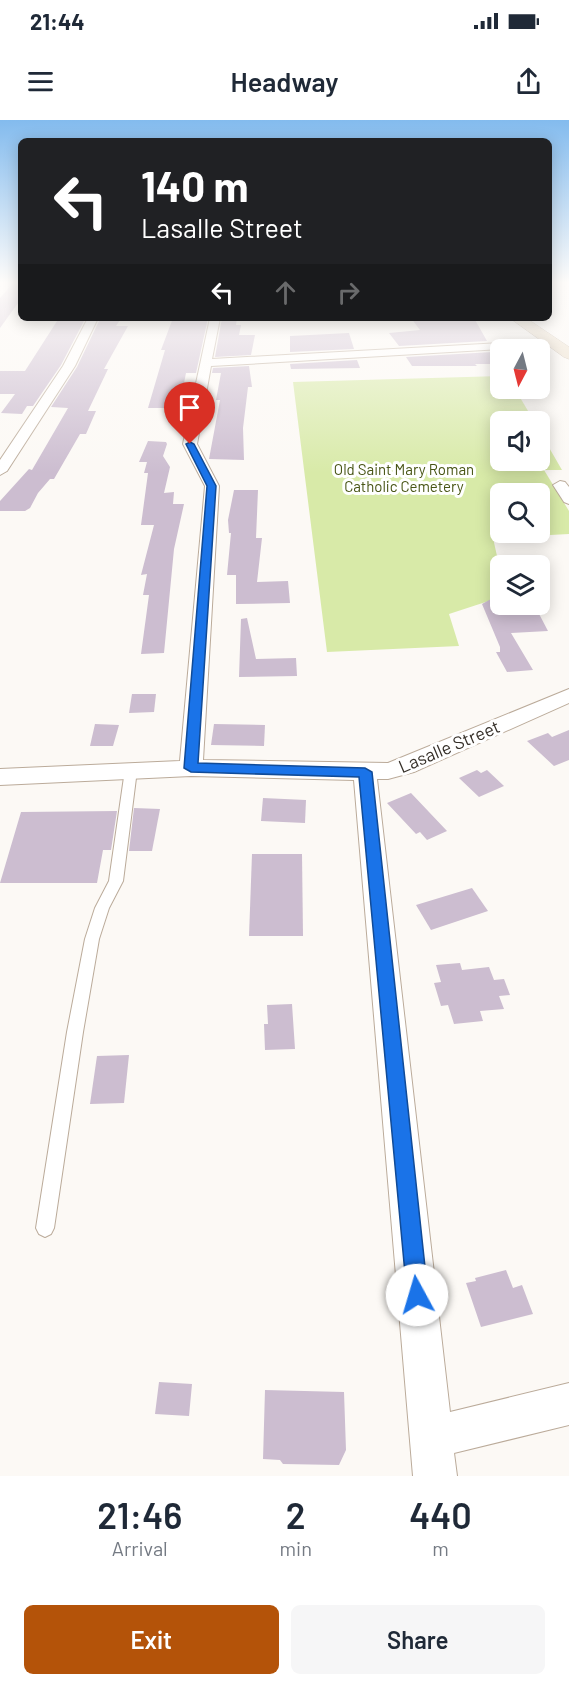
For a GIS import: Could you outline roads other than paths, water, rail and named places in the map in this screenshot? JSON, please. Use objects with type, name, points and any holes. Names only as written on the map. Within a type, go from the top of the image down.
[{"type":"street","points":[[0,471],[69,366],[79,346]]},
{"type":"street","points":[[191,768],[212,486],[190,444],[210,346]]},
{"type":"street","points":[[207,363],[497,346]]},
{"type":"street","points":[[560,485],[569,499]]},
{"type":"street","name":"Lasalle Street","points":[[0,777],[191,768],[388,771],[406,766],[569,695]]},
{"type":"street","points":[[365,772],[433,1457],[569,1404]]},
{"type":"lane","points":[[45,1228],[89,950],[102,909],[116,881],[131,770]]},
{"type":"park label","name":"Old Saint Mary Roman Catholic Cemetery","points":[[404,478]]}]
